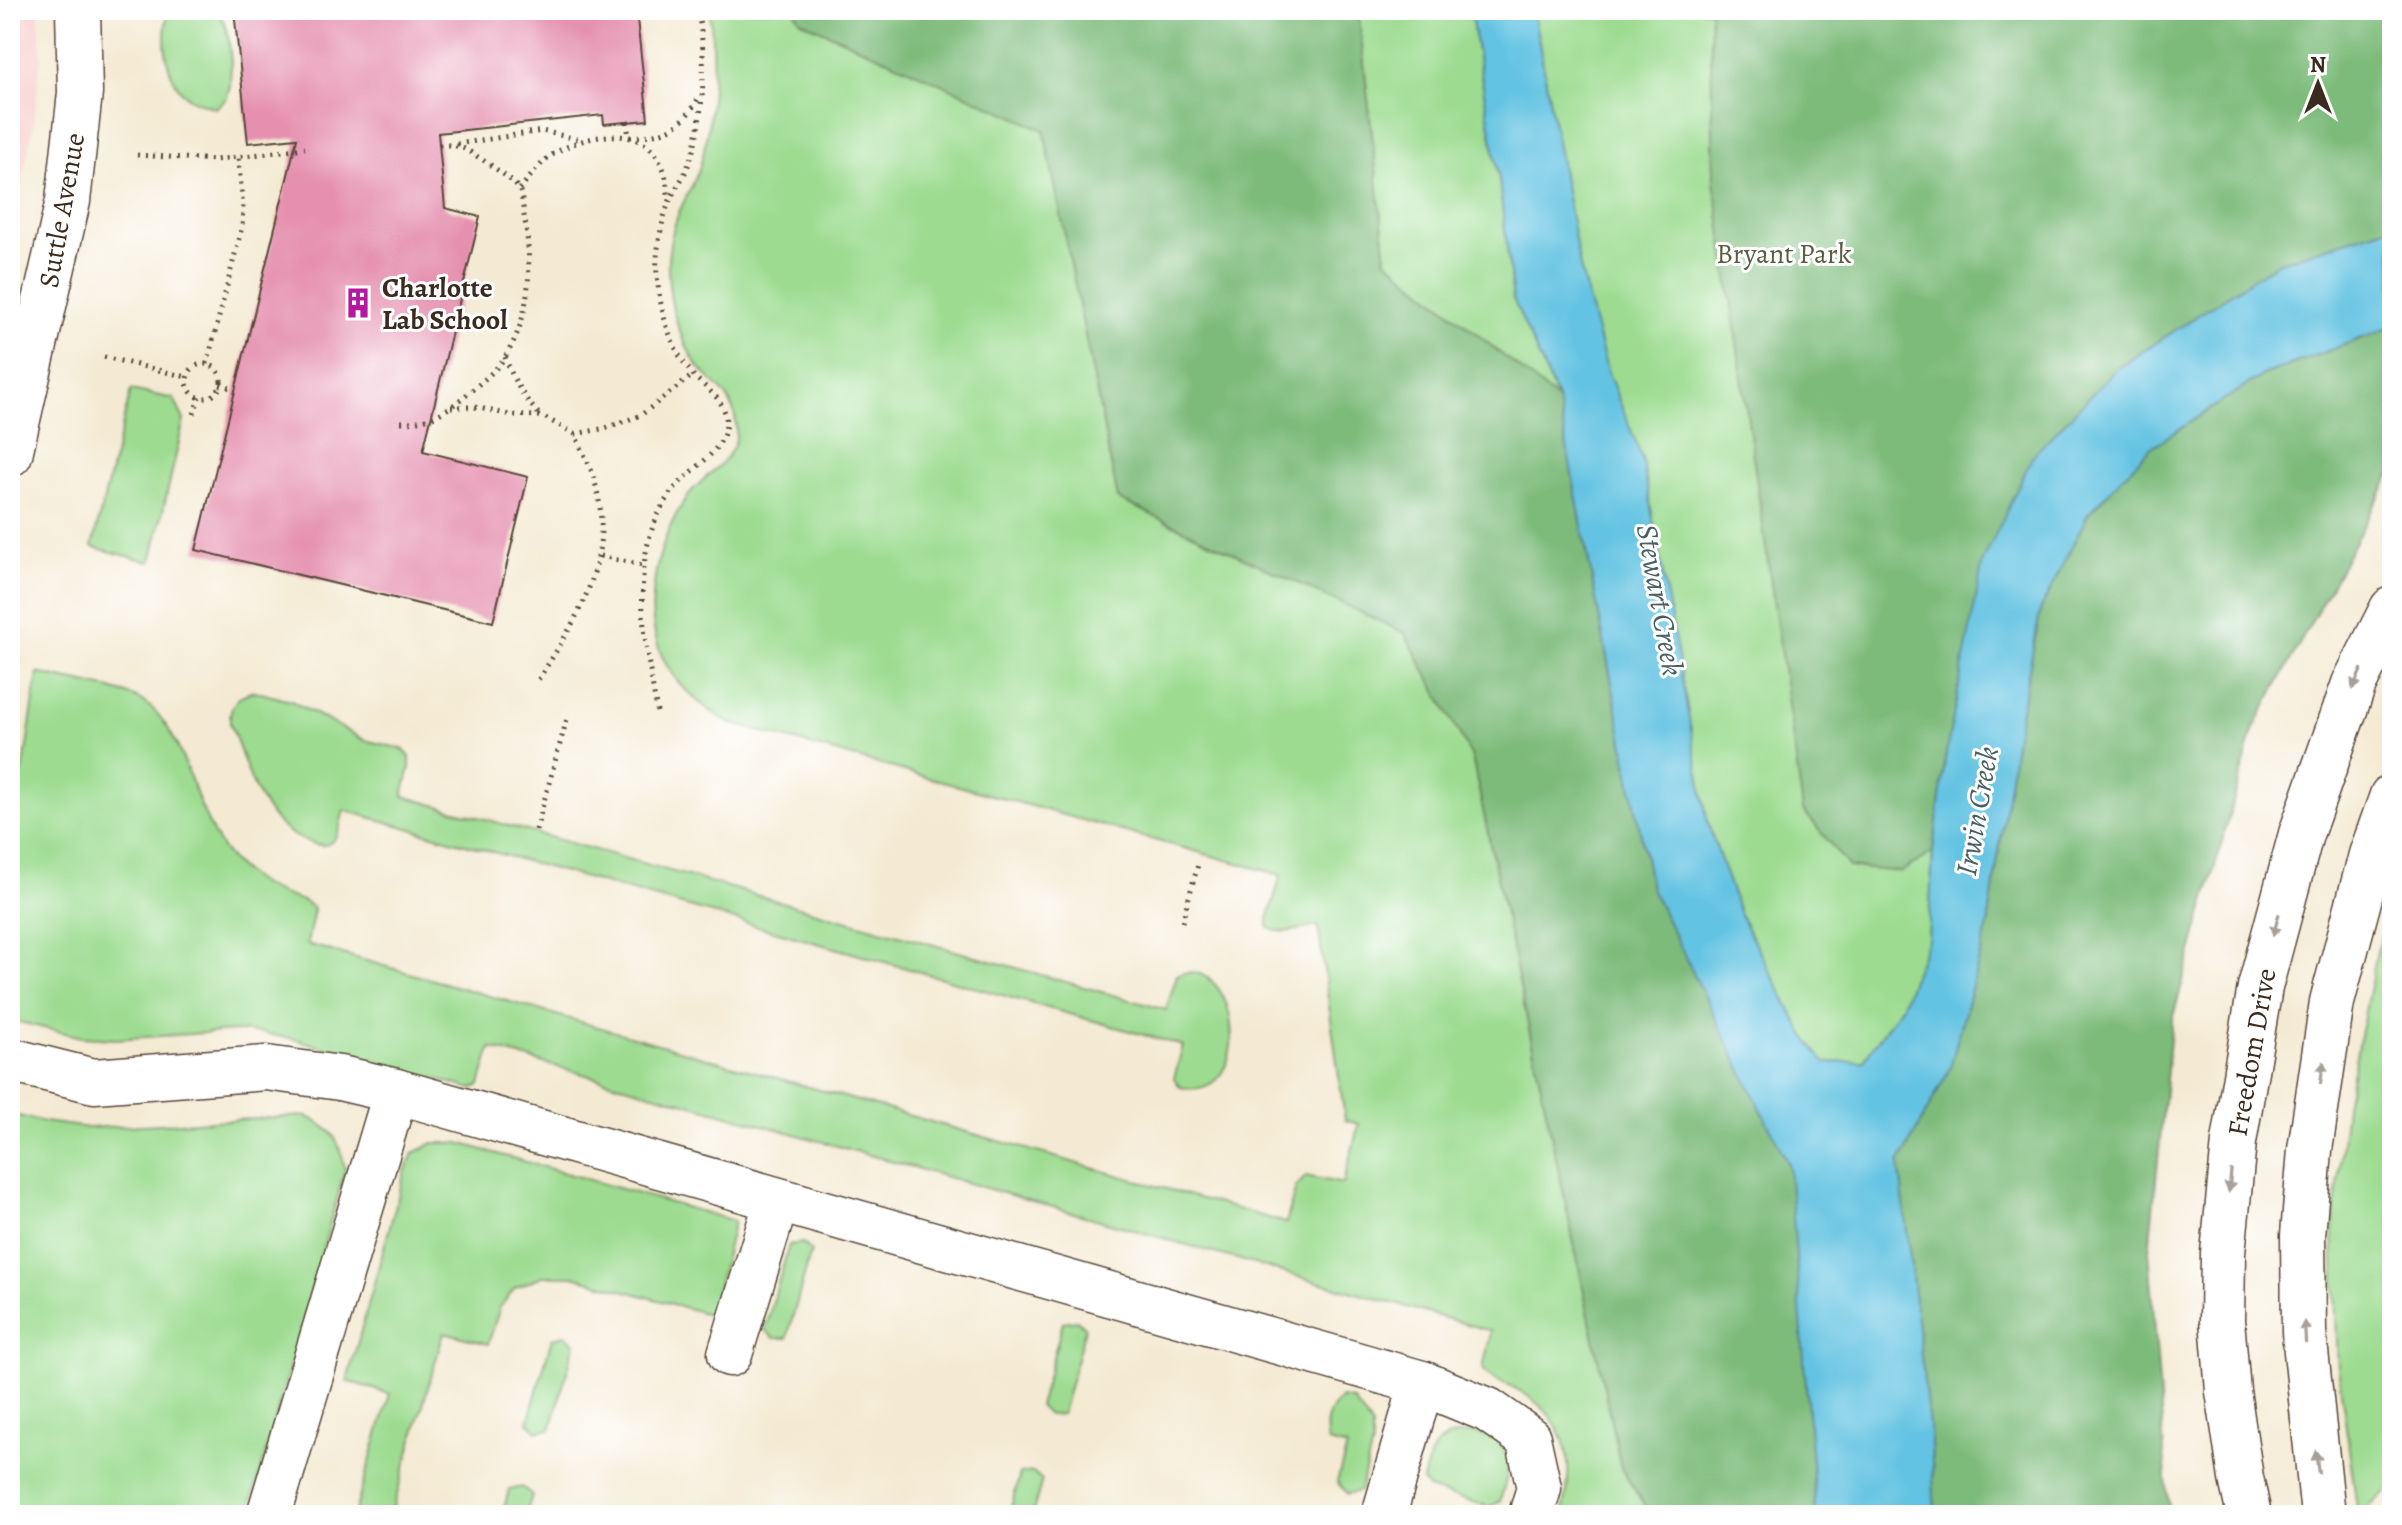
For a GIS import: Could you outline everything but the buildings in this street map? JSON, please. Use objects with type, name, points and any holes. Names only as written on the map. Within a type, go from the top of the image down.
[{"type":"main road","name":"Suttle Avenue","points":[[10,454],[68,201],[80,93],[78,10]]},
{"type":"main road","name":"Freedom Drive","points":[[2245,1497],[2228,1391],[2222,1320],[2223,1253],[2234,1142],[2260,987],[2301,834],[2354,684],[2392,609]]},
{"type":"main road","points":[[2323,1515],[2304,1332],[2303,1235],[2310,1150],[2332,1002],[2371,855],[2392,796]]},
{"type":"main road","points":[[10,1060],[94,1081],[266,1068],[340,1078],[396,1091],[1422,1383],[1488,1410],[1528,1438],[1539,1488],[1531,1515]]},
{"type":"main road","points":[[269,1515],[396,1091]]},
{"type":"main road","points":[[730,1354],[777,1200]]},
{"type":"main road","points":[[1384,1515],[1422,1383]]},
{"type":"path","points":[[657,712],[647,656],[643,565],[655,522],[670,493],[722,439],[726,423],[723,406],[693,375],[677,351],[662,311],[657,271],[669,201],[688,166],[700,121],[703,74],[697,10]]},
{"type":"path","points":[[519,189],[548,158],[582,140],[608,136],[648,136],[674,127],[689,115],[701,92]]},
{"type":"path","points":[[627,122],[629,137]]},
{"type":"path","points":[[439,145],[542,131],[582,140]]},
{"type":"path","points":[[629,137],[648,147],[663,167],[669,201]]},
{"type":"path","points":[[401,422],[431,419],[491,374],[505,357],[517,332],[528,293],[530,254],[519,189],[493,166],[456,144]]},
{"type":"path","points":[[137,155],[215,160],[305,148]]},
{"type":"path","points":[[207,364],[242,227],[238,158]]},
{"type":"path","points":[[104,357],[187,377]]},
{"type":"path","points":[[505,357],[514,382],[528,403],[542,416],[575,434],[596,485],[602,524],[600,556],[587,592],[565,638],[538,680]]},
{"type":"path","points":[[207,364],[220,373],[220,385],[215,394],[204,398],[190,391],[187,377],[196,365],[207,364]]},
{"type":"path","points":[[575,434],[606,428],[641,415],[693,375]]},
{"type":"path","points":[[220,385],[235,389]]},
{"type":"path","points":[[194,414],[199,397]]},
{"type":"path","points":[[451,407],[542,416]]},
{"type":"path","points":[[600,556],[643,565]]},
{"type":"path","points":[[536,830],[568,715]]},
{"type":"path","points":[[1182,922],[1199,861]]},
{"type":"shaded area","points":[[10,10],[39,10],[41,56],[33,129],[10,235]]},
{"type":"green space","points":[[169,10],[216,10],[224,22],[229,40],[230,86],[226,99],[215,108],[191,99],[175,82],[165,46]]},
{"type":"green space","points":[[710,10],[794,10],[801,21],[1044,130],[1118,499],[1405,633],[1472,757],[1621,1468],[1651,1515],[1562,1515],[1568,1478],[1565,1444],[1559,1429],[1536,1403],[1483,1369],[1491,1331],[491,1048],[480,1085],[472,1089],[294,1039],[262,1033],[236,1031],[115,1039],[82,1037],[10,1020],[10,814],[24,766],[38,673],[135,697],[158,715],[180,752],[206,818],[228,856],[259,883],[303,901],[314,909],[307,944],[1286,1223],[1296,1187],[1306,1176],[1343,1184],[1359,1124],[1345,1120],[1318,926],[1286,932],[1268,927],[1281,875],[730,723],[693,697],[665,662],[653,621],[655,577],[660,554],[677,513],[688,496],[727,457],[736,440],[731,403],[700,369],[682,336],[671,302],[668,273],[672,234],[705,147],[713,69]]},
{"type":"green space","points":[[794,10],[1358,10],[1386,260],[1558,400],[1651,888],[1790,1166],[1816,1515],[1651,1515],[1621,1468],[1472,757],[1405,633],[1118,499],[1044,130],[801,21]]},
{"type":"green space","name":"Bryant Park","points":[[1358,10],[1470,10],[1499,179],[1513,299],[1550,105],[1533,10],[2392,10],[2015,331],[1901,872],[1933,852],[1928,940],[1901,1007],[1863,1062],[1825,1063],[1678,1095],[1532,380],[1386,260]]},
{"type":"green space","points":[[1710,10],[2392,10],[2392,226],[2277,263],[2115,370],[1946,753],[1933,852],[1901,872],[1849,867],[1803,810],[1714,180]]},
{"type":"green space","points":[[2392,327],[2392,473],[2254,728],[2172,1020],[2149,1250],[2171,1515],[1935,1515],[1931,1443],[1899,1163],[1950,1068],[1988,925],[2016,736],[2041,609],[2088,514],[2150,448],[2263,375]]},
{"type":"green space","points":[[131,390],[174,399],[184,420],[151,562],[92,547]]},
{"type":"green space","points":[[253,691],[291,701],[364,740],[403,749],[410,757],[410,768],[403,796],[1166,1010],[1177,975],[1199,974],[1215,985],[1226,1005],[1231,1029],[1230,1053],[1221,1074],[1205,1086],[1180,1087],[1174,1078],[1183,1046],[344,810],[338,833],[332,842],[324,845],[311,843],[279,824],[267,810],[250,777],[230,717],[238,699]]},
{"type":"green space","points":[[2392,906],[2392,1487],[2358,1515],[2338,1368],[2333,1233],[2346,1105],[2377,952]]},
{"type":"green space","points":[[10,1114],[88,1128],[306,1116],[334,1137],[345,1170],[248,1515],[10,1515]]},
{"type":"green space","points":[[433,1143],[459,1143],[734,1221],[711,1315],[573,1276],[542,1276],[515,1288],[500,1307],[488,1344],[444,1332],[391,1515],[354,1515],[390,1394],[347,1381],[405,1172],[414,1153]]},
{"type":"green space","points":[[803,1243],[811,1251],[787,1338],[774,1338],[765,1330],[789,1245]]},
{"type":"green space","points":[[1077,1320],[1085,1328],[1062,1414],[1048,1415],[1039,1406],[1063,1322]]},
{"type":"green space","points":[[565,1335],[575,1343],[551,1429],[537,1431],[528,1422],[552,1338]]},
{"type":"green space","points":[[1341,1398],[1353,1400],[1372,1427],[1372,1445],[1360,1491],[1347,1494],[1337,1482],[1347,1447],[1328,1442],[1326,1429],[1332,1408]]},
{"type":"green space","points":[[1476,1433],[1495,1440],[1507,1461],[1507,1477],[1500,1501],[1490,1507],[1430,1490],[1423,1481],[1429,1458],[1438,1444],[1453,1436]]},
{"type":"green space","points":[[1033,1472],[1042,1480],[1032,1515],[1009,1515],[1020,1474]]},
{"type":"green space","points":[[522,1487],[532,1495],[526,1515],[502,1515],[509,1490]]},
{"type":"water","points":[[1470,10],[1533,10],[1580,267],[1607,370],[1642,458],[1708,824],[1741,917],[1803,1033],[1825,1063],[1863,1061],[1901,1007],[1928,940],[1933,852],[1946,753],[1983,561],[2033,455],[2115,370],[2277,263],[2392,226],[2392,327],[2263,375],[2150,448],[2088,514],[2041,608],[2016,736],[1988,925],[1950,1068],[1899,1163],[1931,1443],[1935,1515],[1816,1515],[1789,1166],[1651,888],[1558,400],[1513,299],[1499,179]]},
{"type":"place","name":"Charlotte Lab School","points":[[358,303]]},
{"type":"water label","name":"Stewart Creek","points":[[1660,600]]},
{"type":"water label","name":"Irwin Creek","points":[[1977,811]]}]
